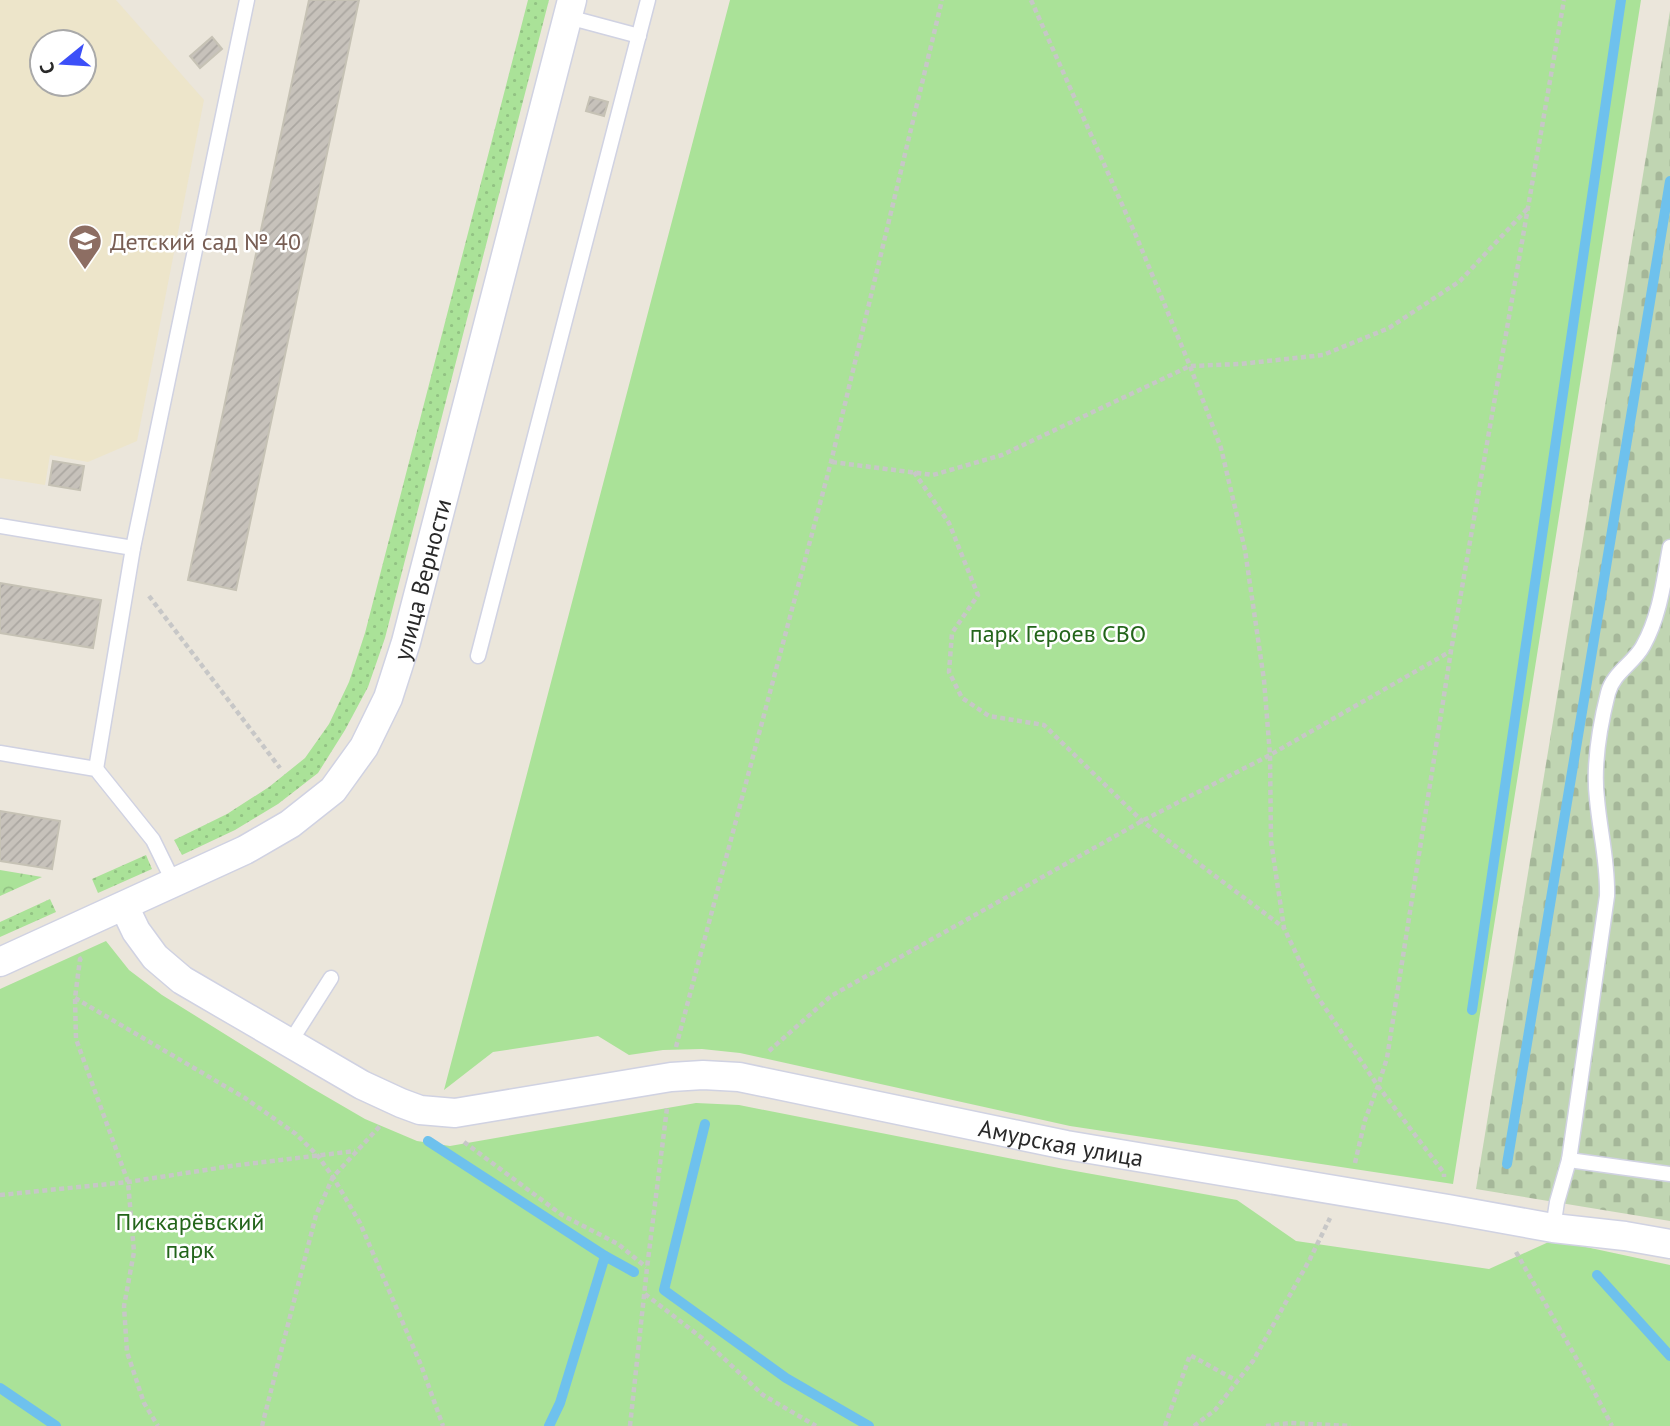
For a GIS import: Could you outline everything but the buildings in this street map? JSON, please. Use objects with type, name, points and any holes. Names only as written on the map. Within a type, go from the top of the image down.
[{"type":"street","name":"улица Верности","points":[[5,960],[245,850],[290,824],[333,790],[365,747],[388,698],[406,642],[570,9]]},
{"type":"street","name":"Амурская улица","points":[[124,906],[136,931],[155,957],[182,980],[362,1085],[420,1110],[455,1113],[671,1077],[739,1077],[1066,1145],[1553,1228],[1670,1244]]},
{"type":"lane","points":[[96,769],[133,548],[247,0]]},
{"type":"lane","points":[[478,656],[648,0]]},
{"type":"lane","points":[[570,9],[639,36]]},
{"type":"lane","points":[[0,526],[133,548]]},
{"type":"lane","points":[[1553,1228],[1569,1160],[1607,896],[1608,872],[1597,801],[1595,765],[1611,685],[1642,649],[1654,621],[1670,547]]},
{"type":"lane","points":[[1654,621],[1670,624]]},
{"type":"lane","points":[[0,753],[96,769],[153,840],[174,883]]},
{"type":"lane","points":[[289,1044],[331,978]]},
{"type":"lane","points":[[1569,1160],[1670,1174]]},
{"type":"path","points":[[676,1047],[831,462],[942,0]]},
{"type":"path","points":[[1031,0],[1137,238],[1221,447],[1245,550],[1264,680],[1270,755],[1270,841],[1284,928],[1315,993],[1378,1086],[1444,1173],[1448,1209]]},
{"type":"path","points":[[1194,1426],[1214,1410],[1253,1361],[1310,1259],[1353,1171],[1365,1120],[1387,1058],[1451,651],[1564,0]]},
{"type":"path","points":[[831,462],[933,475],[1002,455],[1190,366],[1240,364],[1323,355],[1389,328],[1460,281],[1529,207]]},
{"type":"path","points":[[914,472],[949,523],[978,595],[952,633],[950,672],[962,698],[989,716],[1044,725],[1142,821],[1284,928]]},
{"type":"path","points":[[129,571],[280,768]]},
{"type":"path","points":[[739,1077],[831,996],[1142,821],[1270,755],[1451,651]]},
{"type":"path","points":[[87,954],[80,959],[75,998],[76,1039],[128,1182],[134,1252],[124,1306],[127,1352],[144,1403],[158,1426]]},
{"type":"path","points":[[75,998],[244,1098],[296,1134],[318,1156],[360,1223],[421,1365],[443,1426]]},
{"type":"path","points":[[630,1426],[669,1097]]},
{"type":"path","points":[[262,1426],[316,1215],[333,1177],[401,1104]]},
{"type":"path","points":[[464,1142],[562,1214],[618,1244],[647,1268]]},
{"type":"path","points":[[0,1195],[128,1182],[356,1151]]},
{"type":"path","points":[[1497,1218],[1612,1426]]},
{"type":"path","points":[[645,1294],[702,1339],[763,1395],[816,1426]]},
{"type":"path","points":[[1165,1426],[1190,1354],[1237,1381]]},
{"type":"path","points":[[1266,1426],[1290,1423],[1351,1426]]},
{"type":"shaded area","name":"Детский сад № 40","points":[[0,0],[116,0],[204,100],[137,441],[88,462],[50,455],[45,485],[0,478]]},
{"type":"green space","points":[[528,0],[549,0],[385,638],[368,687],[318,773],[278,804],[235,830],[182,855],[174,840],[227,814],[269,787],[305,758],[329,724],[349,682],[365,633]]},
{"type":"green space","name":"парк Героев СВО","points":[[730,0],[1641,0],[1453,1184],[1070,1126],[740,1053],[702,1049],[663,1050],[629,1055],[598,1036],[493,1052],[444,1090]]},
{"type":"green space","points":[[1670,11],[1670,1221],[1476,1189]]},
{"type":"green space","points":[[146,855],[152,869],[98,893],[92,879]]},
{"type":"green space","points":[[0,870],[42,877],[0,896]]},
{"type":"green space","points":[[50,899],[56,912],[0,937],[0,922]]},
{"type":"green space","name":"Пискарёвский парк","points":[[106,941],[129,970],[162,995],[365,1119],[417,1141],[450,1146],[696,1103],[739,1105],[1237,1200],[1296,1241],[1489,1269],[1553,1240],[1670,1265],[1670,1426],[0,1426],[0,989]]},
{"type":"waterway","points":[[1472,1010],[1621,0]]},
{"type":"waterway","points":[[1507,1164],[1670,181]]},
{"type":"waterway","points":[[705,1124],[664,1290],[786,1378],[869,1426]]},
{"type":"waterway","points":[[428,1141],[634,1272]]},
{"type":"waterway","points":[[549,1426],[560,1403],[605,1256]]},
{"type":"waterway","points":[[1597,1275],[1670,1356]]},
{"type":"waterway","points":[[0,1388],[56,1426]]},
{"type":"place","name":"Детский сад № 40","points":[[85,271]]}]
